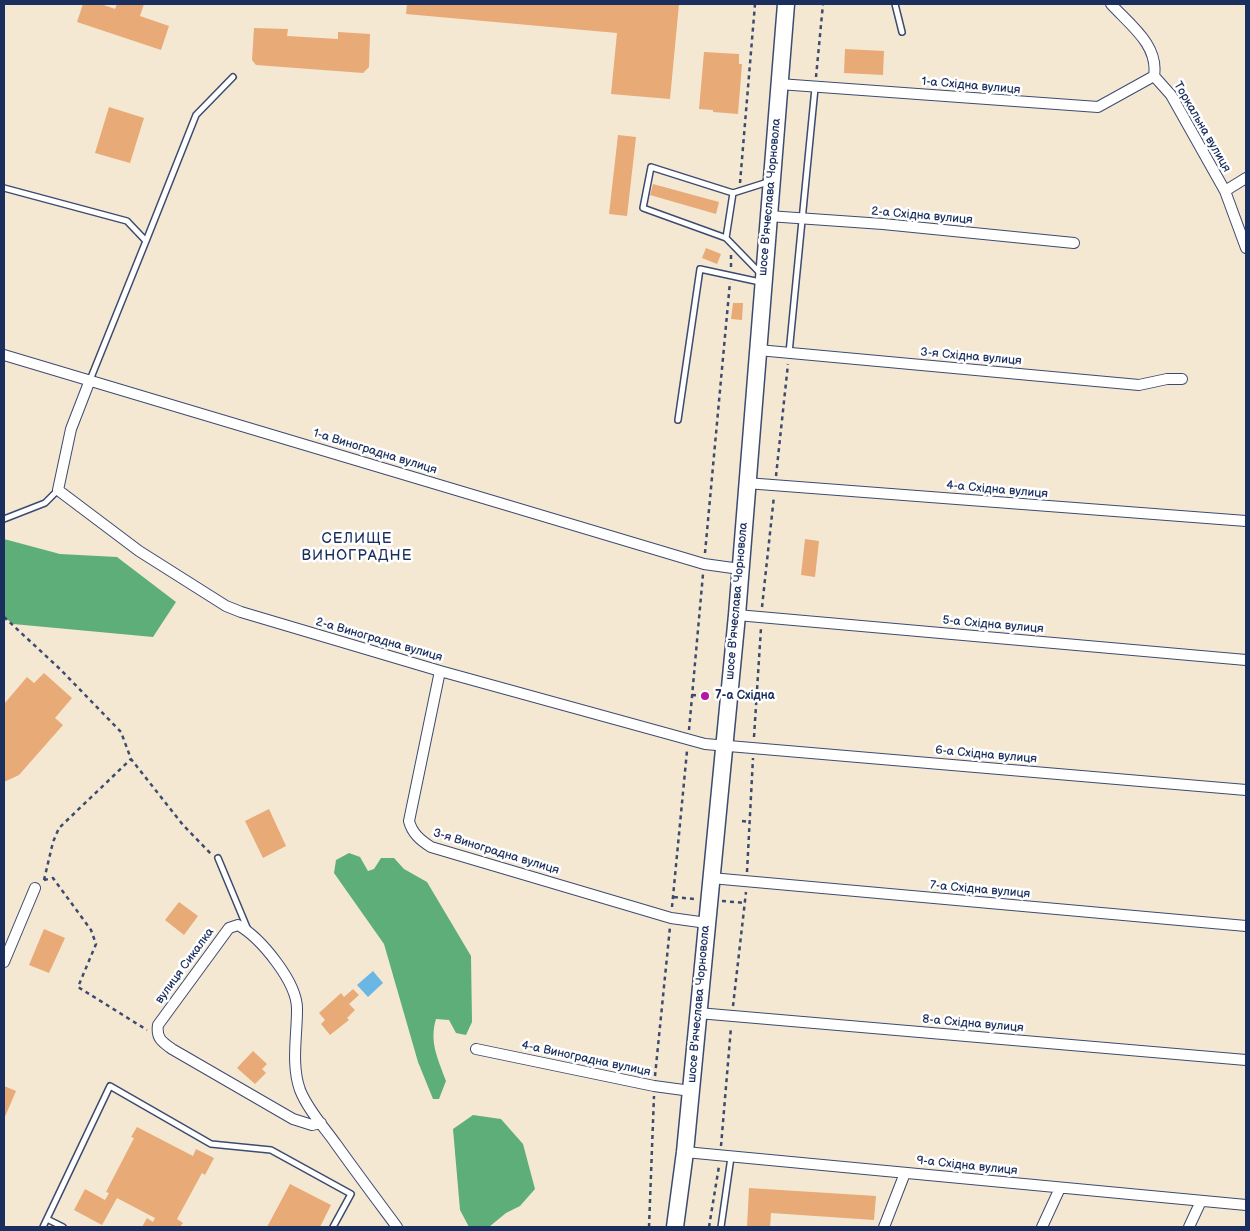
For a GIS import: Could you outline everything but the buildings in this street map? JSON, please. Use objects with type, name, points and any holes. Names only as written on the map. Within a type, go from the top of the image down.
[{"type":"main road","name":"шосе В'ячеслава Чорновола","points":[[675,1227],[685,1152],[737,615],[746,483],[786,4]]},
{"type":"street","points":[[1111,4],[1143,38],[1153,53],[1156,64],[1154,76]]},
{"type":"street","name":"1-а Східна вулиця","points":[[779,84],[1098,107],[1154,76]]},
{"type":"street","name":"Торкальна вулиця","points":[[1154,76],[1171,94],[1225,191],[1246,248]]},
{"type":"street","points":[[1225,191],[1246,178]]},
{"type":"street","name":"2-а Східна вулиця","points":[[768,216],[803,220],[884,224],[1074,243]]},
{"type":"street","name":"3-я Східна вулиця","points":[[758,350],[1138,385],[1167,379],[1182,379]]},
{"type":"street","name":"1-а Виноградна вулиця","points":[[4,355],[704,564],[740,569]]},
{"type":"street","points":[[58,490],[71,429],[90,380]]},
{"type":"street","name":"4-а Східна вулиця","points":[[746,483],[1246,521]]},
{"type":"street","name":"2-а Виноградна вулиця","points":[[58,490],[139,551],[226,606],[241,612],[688,742],[723,745]]},
{"type":"street","name":"5-а Східна вулиця","points":[[737,615],[1246,660]]},
{"type":"street","name":"3-я Виноградна вулиця","points":[[440,671],[409,821],[415,834],[432,847],[671,918],[706,923]]},
{"type":"street","name":"6-а Східна вулиця","points":[[723,745],[1246,790]]},
{"type":"street","name":"7-а Східна вулиця","points":[[711,878],[1246,926]]},
{"type":"street","points":[[4,962],[36,888]]},
{"type":"street","name":"вулиця Сикалка","points":[[159,1038],[156,1033],[158,1025],[222,935],[229,928],[238,925],[249,931]]},
{"type":"street","points":[[249,931],[278,965],[294,992],[297,1008],[296,1071],[300,1090],[321,1124],[397,1227]]},
{"type":"street","name":"8-а Східна вулиця","points":[[698,1013],[1246,1060]]},
{"type":"street","points":[[159,1038],[172,1049],[293,1119],[312,1125],[321,1124]]},
{"type":"street","name":"4-а Виноградна вулиця","points":[[476,1049],[654,1086],[690,1091]]},
{"type":"street","name":"9-а Східна вулиця","points":[[685,1152],[1246,1205]]},
{"type":"street","points":[[884,1227],[905,1173]]},
{"type":"street","points":[[1042,1227],[1060,1188]]},
{"type":"street","points":[[1189,1227],[1201,1201]]},
{"type":"lane","points":[[895,4],[902,32]]},
{"type":"lane","points":[[90,380],[196,114],[233,77]]},
{"type":"lane","points":[[789,353],[815,88]]},
{"type":"lane","points":[[763,280],[726,238],[643,208],[651,166],[735,192],[771,181]]},
{"type":"lane","points":[[4,188],[127,221],[146,241]]},
{"type":"lane","points":[[726,238],[735,192]]},
{"type":"lane","points":[[678,420],[700,268],[731,276],[763,280]]},
{"type":"lane","points":[[4,519],[46,503],[58,490]]},
{"type":"lane","points":[[219,860],[249,931]]},
{"type":"lane","points":[[43,1227],[110,1086],[211,1144],[271,1150],[351,1194],[333,1227]]},
{"type":"lane","points":[[721,1227],[726,1156]]},
{"type":"lane","points":[[46,1219],[63,1227]]},
{"type":"path","points":[[735,192],[755,4]]},
{"type":"path","points":[[815,88],[823,4]]},
{"type":"path","points":[[649,1227],[654,1086],[688,742],[731,276],[732,243]]},
{"type":"path","points":[[775,485],[789,353]]},
{"type":"path","points":[[4,617],[60,669],[121,732],[131,759],[183,825],[219,860]]},
{"type":"path","points":[[692,695],[705,696]]},
{"type":"path","points":[[44,880],[52,842],[59,828],[131,759]]},
{"type":"path","points":[[742,822],[749,822]]},
{"type":"path","points":[[36,888],[44,880],[53,878],[91,930],[96,944],[78,987],[159,1038]]},
{"type":"path","points":[[673,897],[695,899]]},
{"type":"path","points":[[721,901],[746,902]]},
{"type":"path","points":[[709,1227],[726,1156],[732,1016]]},
{"type":"green space","points":[[4,539],[60,554],[117,557],[176,602],[153,637],[13,624],[4,617]]},
{"type":"green space","points":[[349,853],[360,857],[368,871],[374,869],[381,858],[394,858],[404,869],[427,882],[471,956],[472,1022],[466,1035],[456,1033],[449,1020],[436,1019],[434,1027],[435,1050],[446,1081],[439,1099],[433,1099],[418,1062],[384,944],[334,873],[336,860]]},
{"type":"green space","points":[[473,1115],[501,1119],[523,1144],[535,1189],[520,1206],[506,1213],[489,1227],[469,1227],[460,1210],[453,1129]]},
{"type":"water","points":[[373,971],[383,983],[368,997],[357,985]]},
{"type":"place","name":"7-а Східна","points":[[705,696]]},
{"type":"district","name":"СЕЛИЩЕ ВИНОГРАДНЕ","points":[[357,548]]}]
